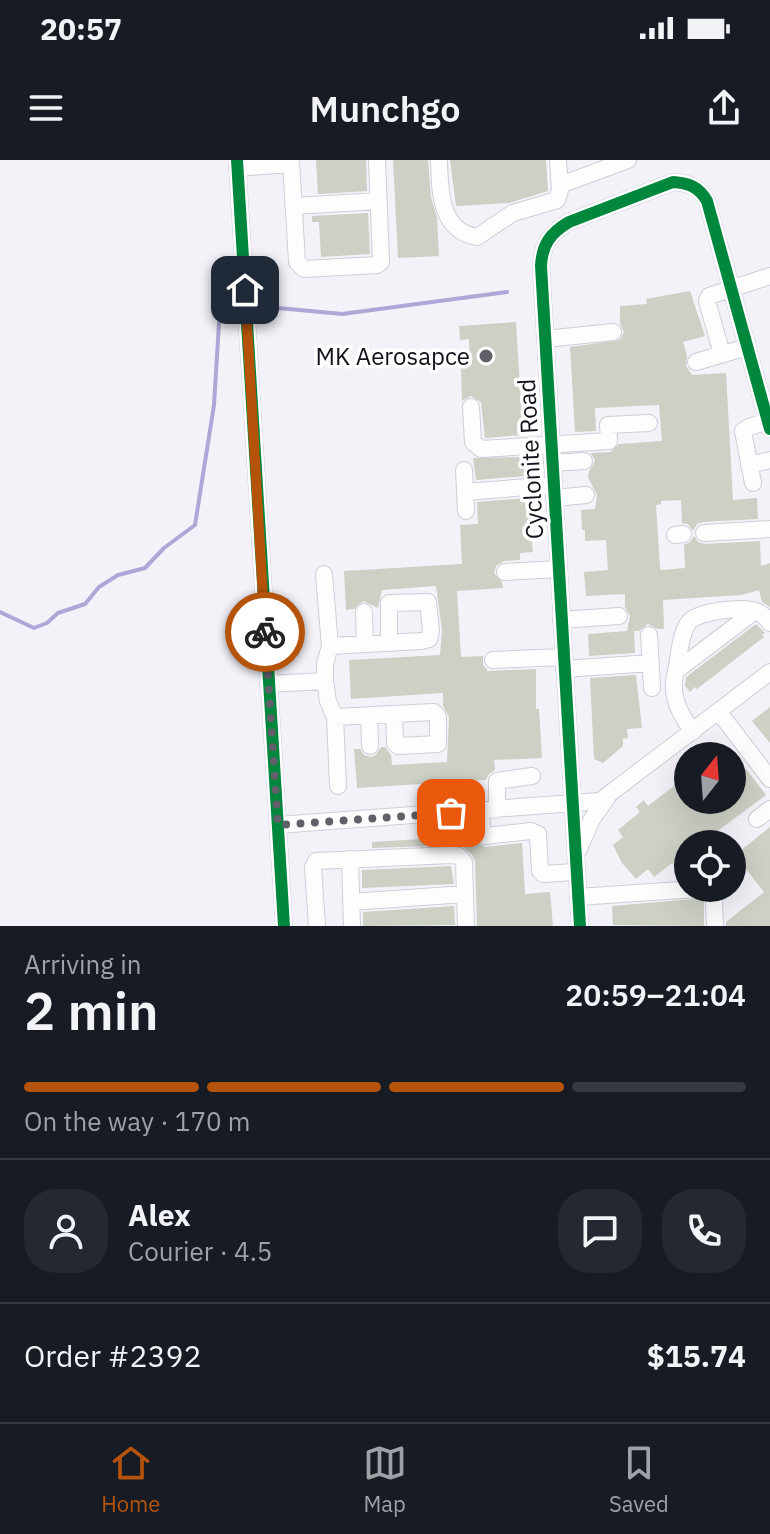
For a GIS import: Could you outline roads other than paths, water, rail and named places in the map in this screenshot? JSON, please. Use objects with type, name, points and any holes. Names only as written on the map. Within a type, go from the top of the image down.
[{"type":"street","points":[[284,926],[237,164],[291,162],[299,267],[304,269],[377,265],[381,262],[377,160]]},
{"type":"street","points":[[439,160],[442,207],[462,231],[471,236],[483,234],[513,213],[553,203],[559,195],[558,160]]},
{"type":"street","points":[[560,185],[601,164],[628,160]]},
{"type":"street","name":"Cyclonite Road","points":[[580,926],[542,252],[557,229],[569,222],[662,186],[684,182],[702,192],[707,201],[731,288]]},
{"type":"street","points":[[293,206],[379,201]]},
{"type":"street","points":[[722,354],[707,298],[711,294],[770,276]]},
{"type":"street","points":[[731,288],[769,425],[749,427],[743,431],[753,483]]},
{"type":"street","points":[[545,339],[613,332]]},
{"type":"street","points":[[696,362],[747,347]]},
{"type":"street","points":[[471,407],[473,442],[479,448],[609,441],[608,425],[649,423]]},
{"type":"street","points":[[749,465],[770,460]]},
{"type":"street","points":[[552,463],[584,461]]},
{"type":"street","points":[[464,470],[466,511]]},
{"type":"street","points":[[465,492],[586,495]]},
{"type":"street","points":[[704,533],[770,529]]},
{"type":"street","points":[[505,572],[558,569]]},
{"type":"street","points":[[324,574],[330,646],[325,664],[325,681],[328,701],[335,717],[338,786]]},
{"type":"street","points":[[693,732],[677,709],[674,679],[685,632],[691,620],[725,610],[755,611],[770,623]]},
{"type":"street","points":[[676,671],[755,611]]},
{"type":"street","points":[[364,612],[365,644]]},
{"type":"street","points":[[561,620],[619,616]]},
{"type":"street","points":[[649,635],[652,688]]},
{"type":"street","points":[[330,646],[389,642]]},
{"type":"street","points":[[493,660],[651,663]]},
{"type":"street","points":[[278,825],[594,803],[608,797],[770,672]]},
{"type":"street","points":[[268,684],[325,681]]},
{"type":"street","points":[[719,712],[770,779]]},
{"type":"street","points":[[335,717],[394,714]]},
{"type":"street","points":[[369,715],[370,746]]},
{"type":"street","points":[[532,776],[497,781],[482,832],[485,836],[531,831],[538,834],[540,871],[543,874],[576,864],[592,819],[608,797]]},
{"type":"street","points":[[317,926],[316,861],[456,855],[464,862],[466,926]]},
{"type":"street","points":[[350,859],[352,926]]},
{"type":"street","points":[[578,897],[674,890]]},
{"type":"street","points":[[351,902],[465,894]]},
{"type":"street","points":[[714,903],[715,926]]},
{"type":"waterway","points":[[257,306],[342,314],[507,292]]},
{"type":"waterway","points":[[0,612],[34,628],[47,623],[58,613],[85,604],[99,587],[118,575],[145,568],[164,548],[195,525],[214,405],[219,323],[227,310],[237,309]]},
{"type":"place","name":"MK Aerosapce","points":[[486,356]]}]
